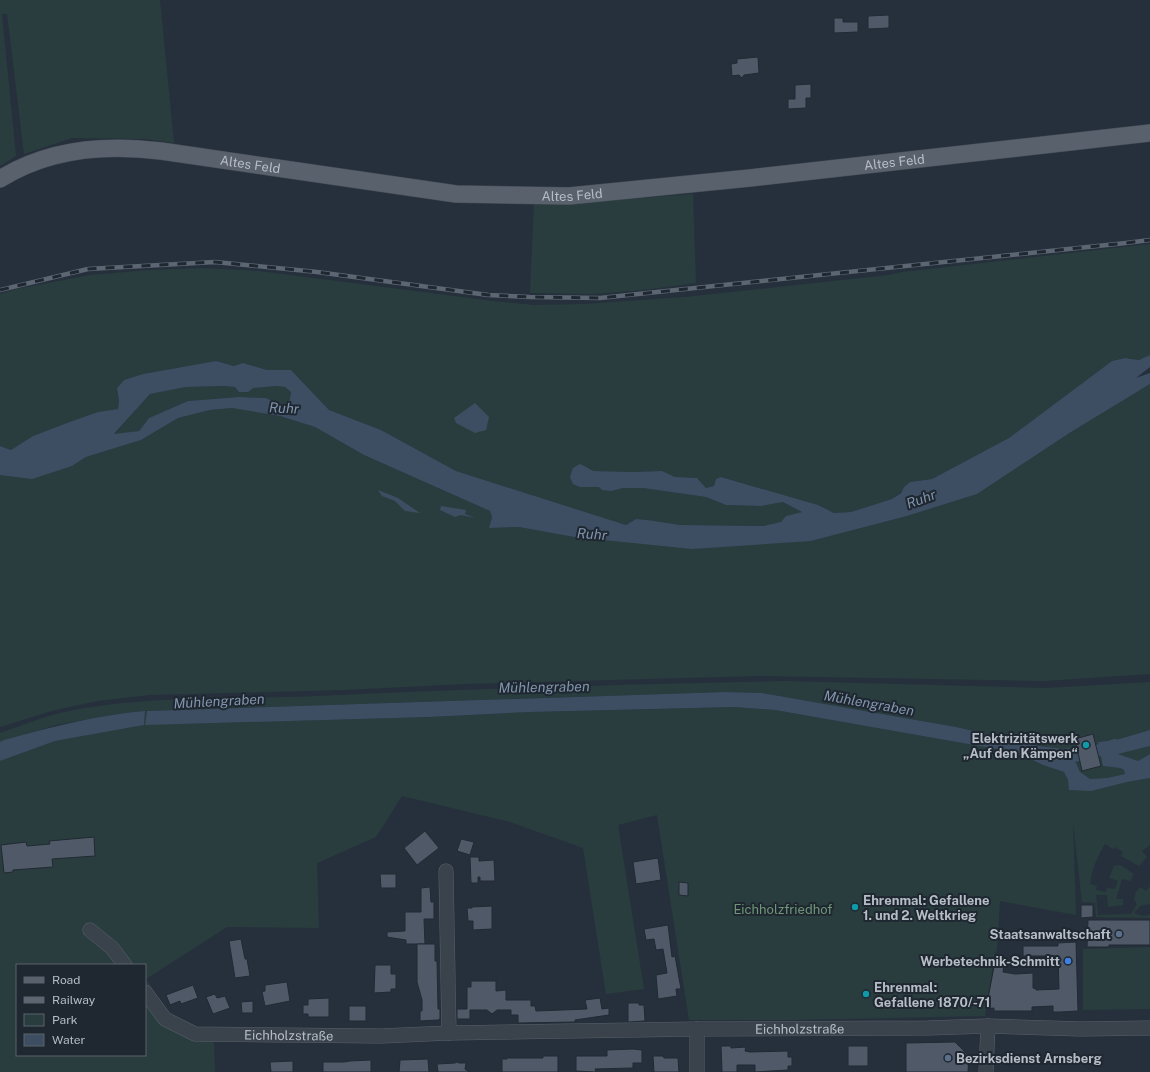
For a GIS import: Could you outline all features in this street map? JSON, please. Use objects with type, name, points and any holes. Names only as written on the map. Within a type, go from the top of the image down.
[{"type":"main road","name":"Altes Feld","points":[[0,179],[38,160],[55,154],[86,149],[123,147],[161,150],[456,194],[569,196],[750,178],[1150,133]]},
{"type":"street","points":[[446,871],[449,1033]]},
{"type":"street","points":[[90,930],[112,948],[124,964]]},
{"type":"street","name":"Eichholzstraße","points":[[146,993],[165,1019],[195,1034],[381,1036],[449,1033],[697,1029],[928,1028],[988,1026],[1081,1029],[1150,1028]]},
{"type":"street","points":[[986,1072],[988,1026]]},
{"type":"street","points":[[697,1029],[697,1072]]},
{"type":"green space","points":[[0,0],[160,0],[174,143],[146,139],[72,138],[24,154],[7,14],[2,14],[16,156],[0,166]]},
{"type":"green space","points":[[693,194],[696,283],[644,290],[593,294],[530,293],[534,203],[604,201]]},
{"type":"green space","points":[[1150,244],[1150,355],[1140,360],[1125,358],[1112,361],[1009,438],[932,479],[910,482],[892,499],[851,512],[834,513],[818,505],[722,477],[716,479],[714,486],[706,488],[697,478],[675,477],[662,471],[594,471],[588,467],[580,487],[599,487],[611,491],[623,488],[643,488],[706,497],[726,505],[761,506],[783,502],[802,512],[786,516],[781,522],[763,526],[680,525],[636,519],[626,525],[456,471],[381,430],[329,410],[291,370],[267,370],[243,363],[234,366],[216,361],[143,374],[124,380],[117,388],[119,401],[118,409],[98,412],[33,436],[11,450],[0,446],[0,294],[17,289],[90,275],[149,270],[202,268],[259,271],[493,301],[534,305],[584,304],[685,297],[889,275],[902,272]]},
{"type":"green space","points":[[1150,384],[1150,674],[1043,681],[758,676],[149,695],[98,701],[55,710],[0,727],[0,475],[72,466],[86,457],[141,440],[178,418],[210,410],[232,408],[280,416],[315,427],[364,455],[490,511],[492,517],[489,528],[519,527],[574,537],[811,541],[907,516],[977,494],[1071,432]]},
{"type":"green space","points":[[223,386],[253,388],[277,386],[285,387],[291,392],[290,399],[285,404],[276,403],[266,398],[239,397],[188,401],[149,418],[139,431],[114,435],[150,394],[186,387]]},
{"type":"green space","name":"Eichholzfriedhof","points":[[785,681],[1047,688],[1150,682],[1150,730],[1116,740],[1098,742],[1103,765],[1120,768],[1124,770],[1125,774],[1107,778],[1068,781],[1127,782],[1150,778],[1150,845],[1142,851],[1147,857],[1139,866],[1121,856],[1123,852],[1115,847],[1113,849],[1105,844],[1095,863],[1090,884],[1097,886],[1096,890],[1106,892],[1107,888],[1115,889],[1118,881],[1109,878],[1114,866],[1120,865],[1134,874],[1130,881],[1122,879],[1116,899],[1123,899],[1123,905],[1108,907],[1107,895],[1096,895],[1098,915],[1131,914],[1137,904],[1134,899],[1136,892],[1140,887],[1146,891],[1150,886],[1150,904],[1140,906],[1134,913],[1143,916],[1150,915],[1150,918],[1096,917],[1095,903],[1082,902],[1073,823],[1076,915],[1000,901],[997,950],[995,953],[985,1016],[792,1020],[689,1020],[657,815],[618,825],[644,989],[606,994],[583,848],[510,822],[402,796],[376,837],[317,863],[319,928],[227,927],[146,979],[173,1019],[190,1026],[207,1030],[214,1044],[215,1072],[0,1072],[0,761],[55,741],[144,725],[145,711],[124,713],[56,725],[0,742],[0,733],[60,713],[92,707],[156,700],[285,697],[610,685]],"holes":[[[725,692],[762,693],[956,727],[1039,746],[1063,749],[1080,772],[1068,780],[1064,772],[1026,757],[1002,750],[775,710],[734,707],[145,724],[147,711]]]},
{"type":"green space","points":[[1150,746],[1150,754],[1138,761],[1117,754]]},
{"type":"green space","points":[[1150,947],[1150,1009],[1083,1010],[1083,949]]},
{"type":"water","name":"Ruhr","points":[[1150,355],[1150,367],[1136,378],[1150,373],[1150,384],[1071,432],[977,494],[907,516],[811,541],[692,549],[574,537],[519,527],[489,528],[492,517],[490,511],[364,455],[315,427],[280,416],[232,408],[210,410],[178,418],[141,440],[86,457],[72,466],[32,479],[0,475],[0,446],[11,450],[33,436],[98,412],[118,409],[119,401],[117,388],[124,380],[143,374],[216,361],[234,366],[243,363],[267,370],[291,370],[329,410],[381,430],[456,471],[626,525],[636,519],[680,525],[763,526],[781,522],[786,516],[802,512],[783,502],[761,506],[726,505],[706,497],[643,488],[623,488],[611,491],[602,490],[599,487],[580,487],[573,484],[570,477],[573,468],[580,464],[594,471],[662,471],[675,477],[697,478],[706,488],[714,486],[716,479],[721,477],[818,505],[834,513],[851,512],[892,499],[901,493],[904,487],[910,482],[932,479],[1009,438],[1112,361],[1125,358],[1139,360]],"holes":[[[277,386],[285,387],[291,392],[290,399],[285,404],[276,403],[266,398],[239,397],[188,401],[149,418],[139,431],[114,434],[150,394],[186,387],[235,387],[239,392],[248,392],[253,388]]]},
{"type":"water","points":[[475,403],[489,417],[486,430],[475,433],[456,423],[454,418]]},
{"type":"water","points":[[378,490],[398,498],[420,513],[405,511],[395,501],[382,496]]},
{"type":"water","points":[[441,506],[466,510],[465,514],[475,518],[461,515],[455,517],[440,510]]},
{"type":"water","points":[[725,692],[762,693],[956,727],[1039,746],[1063,749],[1069,748],[1080,772],[1090,779],[1107,778],[1125,774],[1124,770],[1120,768],[1103,766],[1098,742],[1116,740],[1150,730],[1150,746],[1118,754],[1138,761],[1150,754],[1150,778],[1091,791],[1069,790],[1068,780],[1064,772],[1026,757],[1002,750],[775,710],[734,707],[530,712],[429,717],[145,725],[147,711]]},
{"type":"water","points":[[145,711],[144,725],[55,741],[0,761],[0,742],[4,740],[57,726]]},
{"type":"building","points":[[889,15],[889,28],[868,29],[868,16]]},
{"type":"building","points":[[834,18],[843,18],[843,22],[858,22],[858,32],[834,33]]},
{"type":"building","points":[[758,57],[759,73],[744,75],[742,78],[739,75],[732,76],[731,64],[737,63],[737,59]]},
{"type":"building","points":[[811,84],[811,98],[806,98],[806,108],[788,109],[788,99],[795,99],[795,85]]},
{"type":"building","points":[[1093,734],[1101,766],[1082,771],[1075,739]]},
{"type":"building","points":[[425,831],[439,848],[417,865],[404,848]]},
{"type":"building","points":[[94,837],[95,856],[52,859],[53,867],[13,870],[13,872],[4,873],[1,845],[26,842],[27,846],[50,844],[49,841]]},
{"type":"building","points":[[461,839],[474,842],[470,855],[457,851]]},
{"type":"building","points":[[470,857],[479,857],[479,861],[494,860],[495,881],[480,881],[480,877],[478,877],[478,883],[471,883]]},
{"type":"building","points":[[658,858],[661,880],[636,884],[633,862]]},
{"type":"building","points":[[380,874],[396,874],[396,888],[381,888]]},
{"type":"building","points":[[679,882],[688,883],[688,896],[679,895]]},
{"type":"building","points":[[430,887],[431,902],[434,902],[434,919],[424,919],[425,944],[406,944],[406,940],[387,937],[387,932],[405,931],[405,912],[421,912],[421,888]]},
{"type":"building","points":[[1081,905],[1093,905],[1093,917],[1081,918]]},
{"type":"building","points":[[492,906],[492,929],[473,930],[473,921],[468,921],[467,908]]},
{"type":"building","name":"Staatsanwaltschaft","points":[[1088,920],[1150,920],[1150,945],[1109,945],[1109,947],[1087,947]]},
{"type":"building","points":[[668,925],[672,957],[675,956],[681,989],[676,989],[677,996],[658,999],[656,975],[667,973],[663,949],[656,950],[654,939],[646,940],[644,929]]},
{"type":"building","points":[[241,939],[250,976],[235,978],[229,941]]},
{"type":"building","points":[[1076,942],[1078,1011],[1053,1012],[1053,1006],[1032,1007],[1032,1011],[994,1011],[994,1008],[986,1009],[996,956],[1005,957],[1003,972],[1015,974],[1033,973],[1033,988],[1036,990],[1059,989],[1058,956],[1023,956],[1023,946],[1058,946],[1058,943]]},
{"type":"building","points":[[417,944],[435,944],[435,961],[437,961],[438,1009],[440,1009],[440,1019],[438,1020],[420,1021],[422,1000],[417,982]]},
{"type":"building","points":[[375,965],[391,965],[391,974],[396,974],[396,989],[391,989],[391,992],[374,993]]},
{"type":"building","points":[[471,981],[496,981],[496,991],[506,990],[506,1000],[531,1000],[531,1006],[535,1006],[536,1011],[587,1009],[585,1000],[600,998],[602,1009],[609,1008],[609,1015],[575,1020],[575,1022],[518,1023],[518,1015],[511,1015],[511,1010],[497,1010],[492,1014],[487,1010],[470,1010],[470,1019],[457,1019],[457,1009],[467,1009],[467,987],[471,987]]},
{"type":"building","points":[[287,982],[290,1001],[265,1006],[262,992],[265,991],[265,985]]},
{"type":"building","points":[[193,985],[198,998],[181,1004],[180,1001],[170,1005],[166,995]]},
{"type":"building","points":[[215,994],[217,998],[225,996],[230,1008],[213,1014],[206,997]]},
{"type":"building","points":[[329,998],[329,1017],[308,1017],[308,1014],[303,1014],[303,1005],[308,1005],[308,999]]},
{"type":"building","points":[[253,1001],[253,1013],[242,1013],[241,1002]]},
{"type":"building","points":[[628,1003],[639,1003],[639,1005],[644,1005],[645,1021],[628,1022]]},
{"type":"building","points":[[349,1006],[366,1006],[366,1021],[349,1021]]},
{"type":"building","points":[[955,1042],[969,1056],[968,1072],[906,1072],[906,1043]]},
{"type":"building","points":[[721,1046],[731,1046],[731,1048],[746,1047],[745,1051],[750,1052],[788,1051],[788,1057],[792,1057],[792,1066],[788,1066],[788,1070],[755,1072],[755,1065],[737,1065],[737,1072],[722,1072]]},
{"type":"building","points":[[848,1046],[868,1046],[868,1066],[848,1066]]},
{"type":"building","points":[[607,1050],[642,1050],[642,1063],[633,1063],[633,1068],[595,1069],[596,1072],[576,1071],[576,1056],[607,1056]]},
{"type":"building","points":[[543,1056],[558,1056],[558,1072],[502,1072],[502,1059],[543,1058]]},
{"type":"building","points":[[653,1056],[678,1058],[679,1072],[654,1072]]},
{"type":"building","points":[[428,1059],[429,1072],[399,1072],[400,1060]]},
{"type":"building","points":[[371,1060],[371,1072],[323,1072],[323,1062]]},
{"type":"building","points":[[293,1061],[293,1072],[271,1072],[270,1062]]},
{"type":"building","points":[[457,1062],[466,1063],[465,1069],[469,1072],[438,1072],[437,1064]]},
{"type":"waterway","name":"Mühlengraben","points":[[1057,755],[1079,755],[1115,745]]},
{"type":"railway","points":[[0,290],[88,269],[215,262],[317,272],[488,295],[600,298],[1150,240]]},
{"type":"place","name":"Elektrizitätswerk „Auf den Kämpen“","points":[[1086,745]]},
{"type":"place","name":"Ehrenmal: Gefallene 1. und 2. Weltkrieg","points":[[855,907]]},
{"type":"place","name":"Staatsanwaltschaft","points":[[1119,934]]},
{"type":"place","name":"Werbetechnik-Schmitt","points":[[1068,961]]},
{"type":"place","name":"Ehrenmal: Gefallene 1870/-71","points":[[866,994]]},
{"type":"place","name":"Bezirksdienst Arnsberg","points":[[948,1058]]}]
